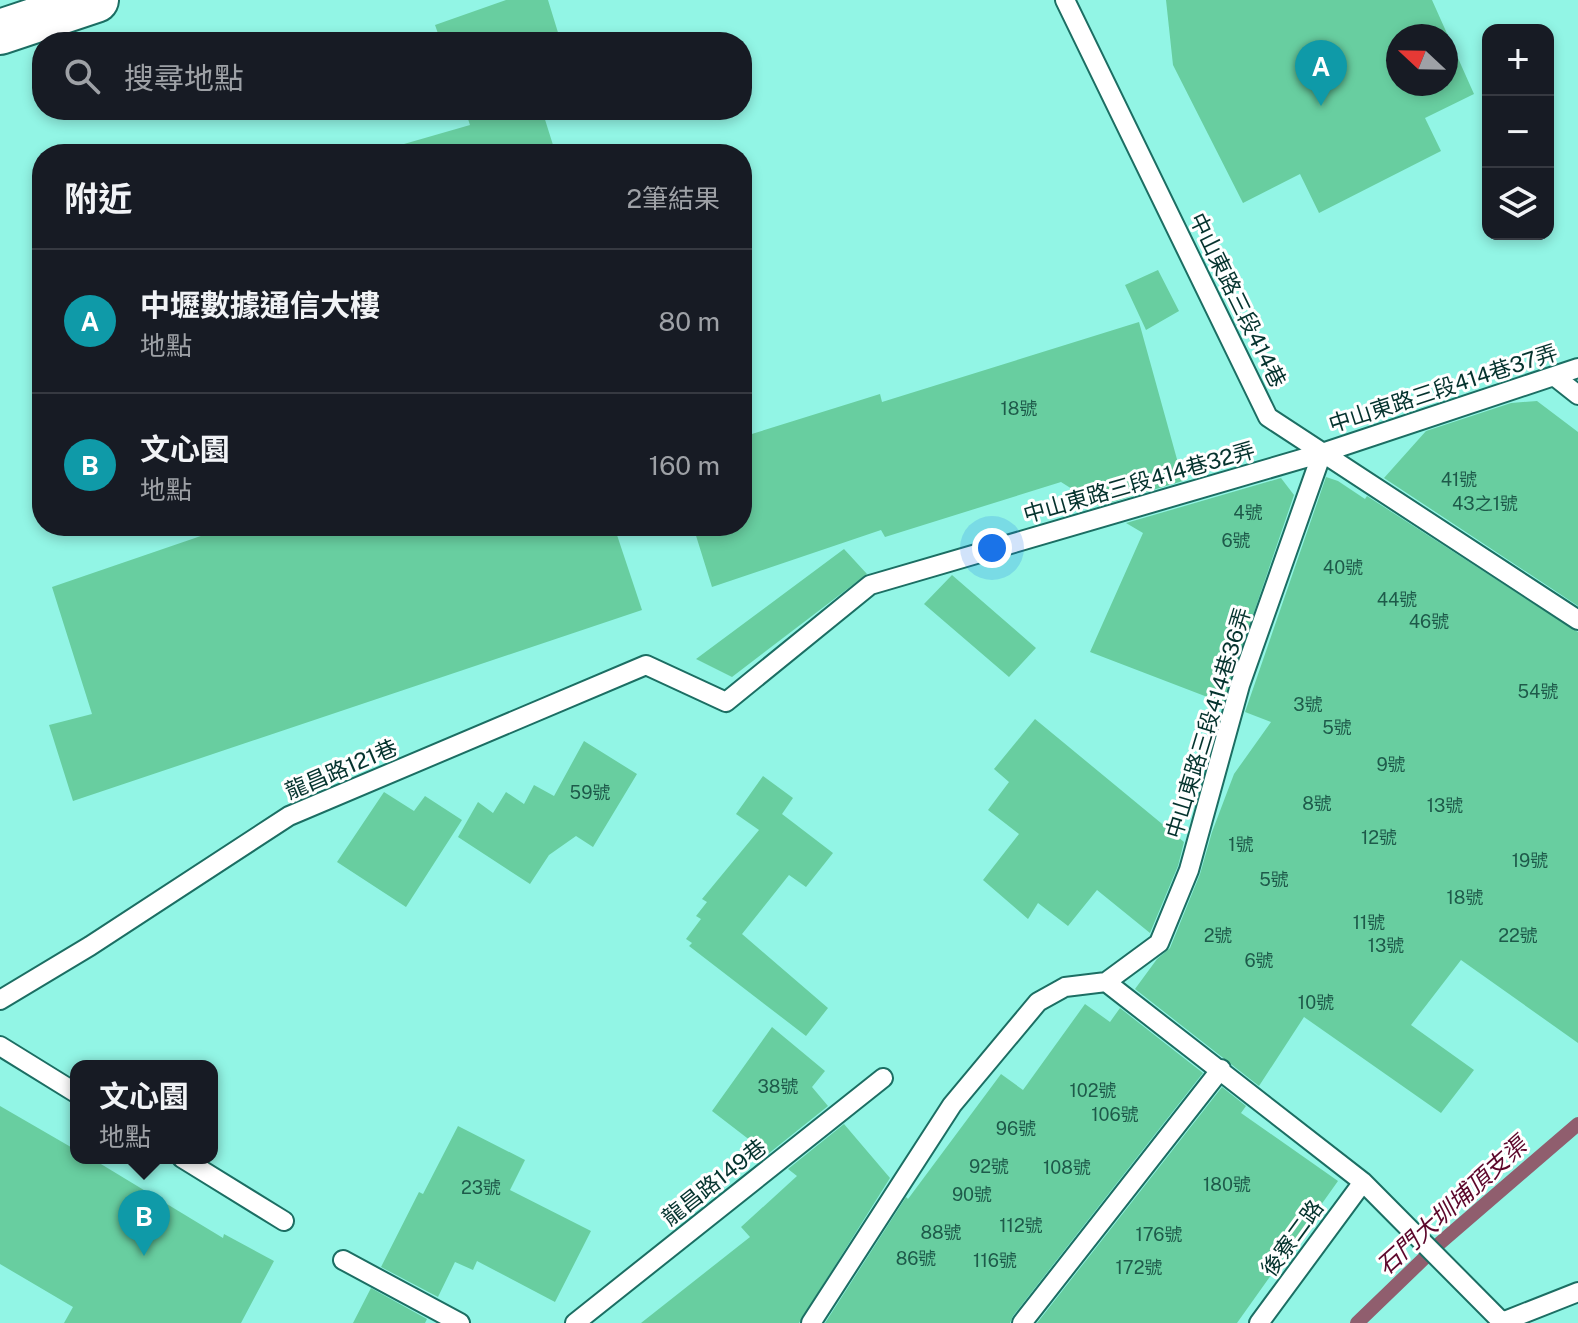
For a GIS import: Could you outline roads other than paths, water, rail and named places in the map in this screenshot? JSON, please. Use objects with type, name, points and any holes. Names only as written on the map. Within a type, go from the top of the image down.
[{"type":"main road","points":[[0,32],[96,0]]},
{"type":"lane","name":"中山東路三段414巷","points":[[1065,0],[1268,417],[1578,620]]},
{"type":"lane","name":"中山東路三段414巷37弄","points":[[1322,453],[1578,368]]},
{"type":"lane","points":[[1554,376],[1578,395]]},
{"type":"lane","name":"中山東路三段414巷32弄","points":[[726,702],[870,585],[1322,453]]},
{"type":"lane","name":"中山東路三段414巷36弄","points":[[811,1323],[952,1105],[1038,1002],[1065,987],[1106,982],[1159,943],[1189,870],[1240,685],[1322,453]]},
{"type":"lane","name":"龍昌路121巷","points":[[0,1000],[90,946],[289,816],[646,665],[726,702]]},
{"type":"lane","points":[[1106,982],[1363,1182],[1501,1323],[1578,1292]]},
{"type":"lane","points":[[0,1046],[70,1089]]},
{"type":"lane","points":[[1022,1323],[1221,1069]]},
{"type":"lane","name":"龍昌路149巷","points":[[575,1323],[883,1078]]},
{"type":"lane","points":[[192,1164],[284,1221]]},
{"type":"lane","name":"後寮二路","points":[[1259,1323],[1363,1182]]},
{"type":"lane","points":[[343,1260],[460,1323]]},
{"type":"waterway","name":"石門大圳埔頂支渠","points":[[1357,1323],[1440,1243],[1578,1124]]},
{"type":"place","name":"中壢數據通信大樓","points":[[1321,106]]},
{"type":"place","name":"文心園","points":[[144,1256]]}]
